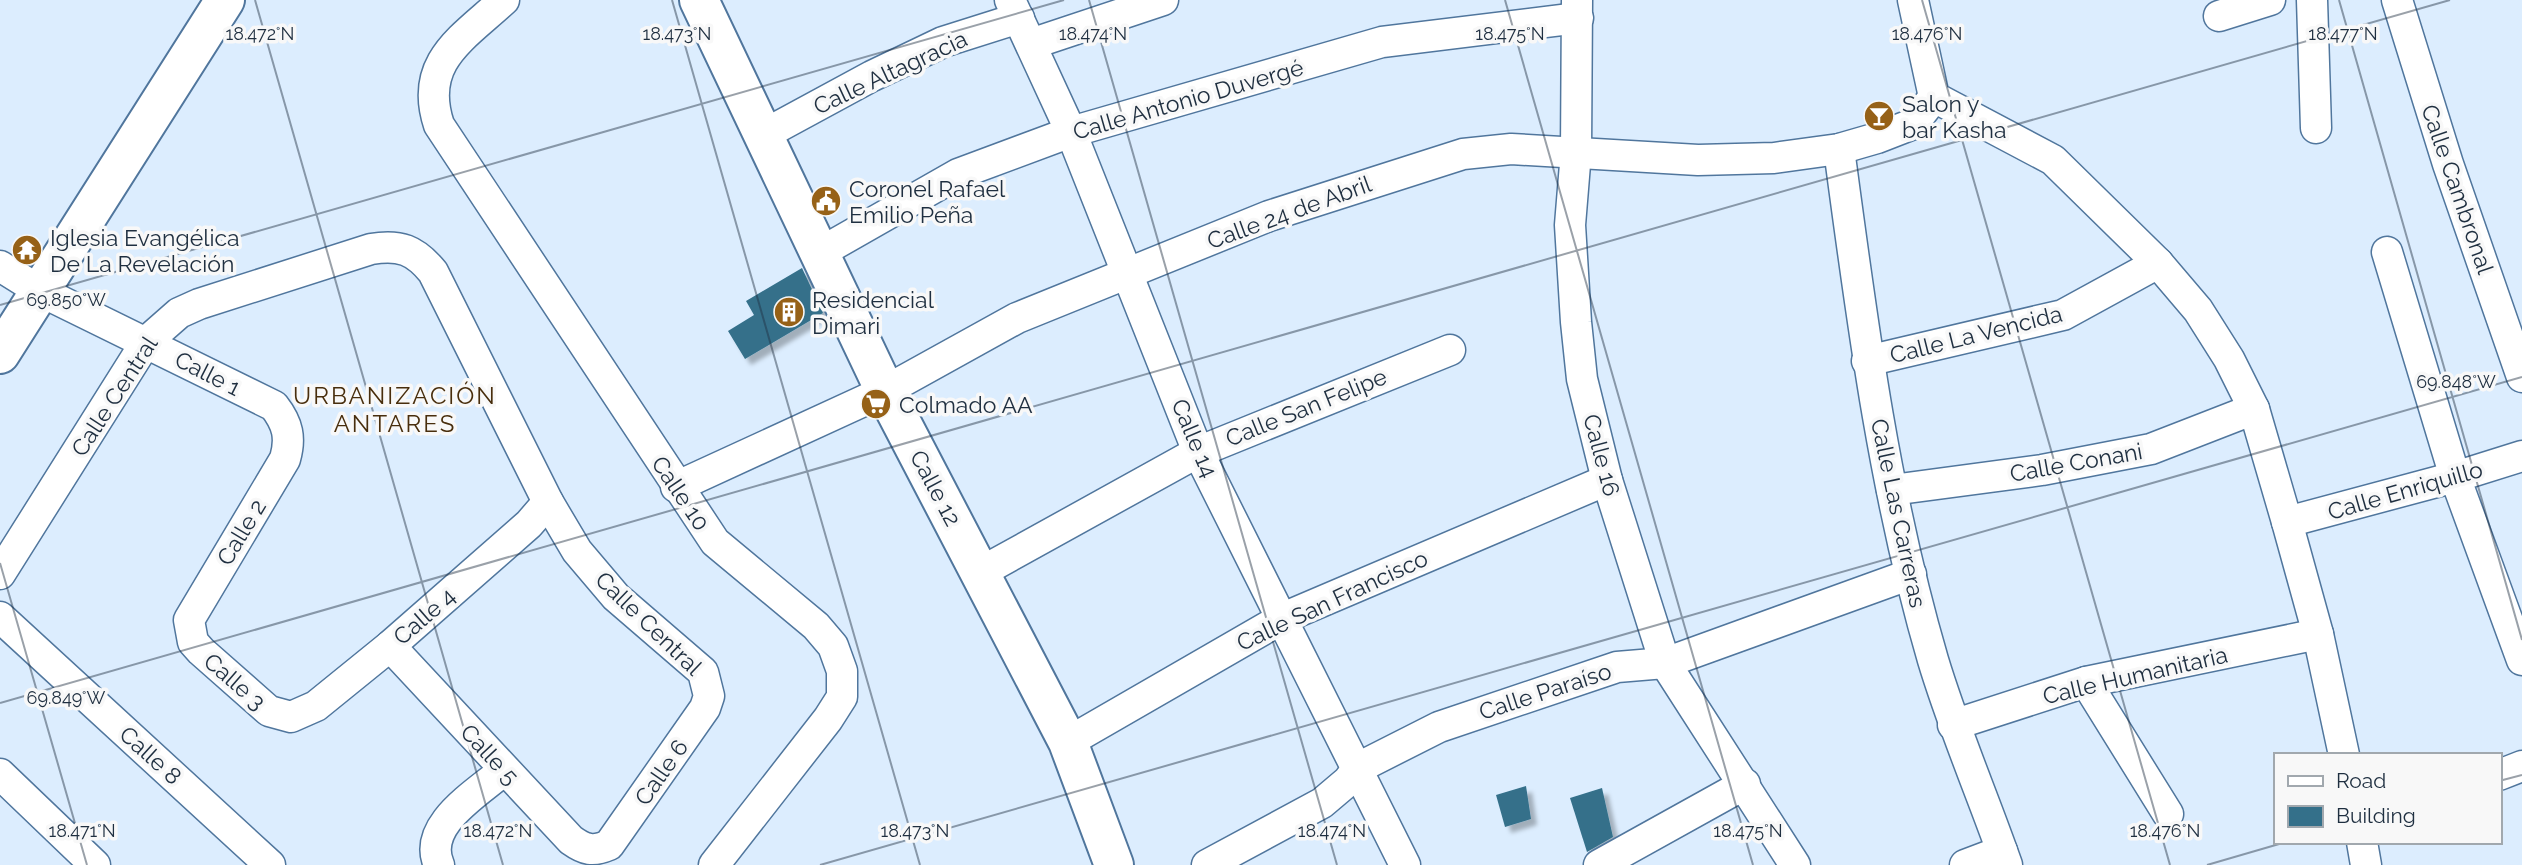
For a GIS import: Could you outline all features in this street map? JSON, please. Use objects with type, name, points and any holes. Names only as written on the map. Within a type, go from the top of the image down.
[{"type":"main road","points":[[0,354],[225,0]]},
{"type":"main road","name":"Calle 12","points":[[699,0],[885,391],[1068,742],[1114,865]]},
{"type":"street","name":"Calle 10","points":[[504,0],[444,57],[433,86],[432,105],[439,125],[676,487],[715,542],[816,626],[833,646],[842,671],[842,697],[828,719],[714,865]]},
{"type":"street","points":[[1913,0],[1934,97],[2053,160],[2158,263],[2198,310],[2230,359],[2254,409],[2287,522],[2318,634],[2344,753]]},
{"type":"street","points":[[2219,16],[2270,0]]},
{"type":"street","points":[[2312,0],[2316,128]]},
{"type":"street","name":"Calle Cambronal","points":[[2397,0],[2448,164],[2522,377]]},
{"type":"street","points":[[1031,44],[1155,1]]},
{"type":"street","name":"Calle Altagracia","points":[[765,134],[872,76],[1015,9]]},
{"type":"street","name":"Calle 14","points":[[1015,9],[1071,132],[1198,452],[1405,865]]},
{"type":"street","name":"Calle Antonio Duvergé","points":[[821,253],[958,174],[1071,132],[1382,42],[1577,9]]},
{"type":"street","name":"Calle 16","points":[[1577,9],[1576,152],[1570,225],[1582,379],[1606,480],[1665,663],[1745,784],[1794,865]]},
{"type":"street","name":"Calle 24 de Abril","points":[[676,487],[885,391],[1017,318],[1269,216],[1463,154],[1511,149],[1699,159],[1774,158],[1839,149],[1913,124],[1934,97]]},
{"type":"street","name":"Calle Las Carreras","points":[[1839,149],[1867,361],[1911,574],[1953,724],[2004,858]]},
{"type":"street","name":"Calle Central","points":[[0,574],[146,342],[160,327],[199,304],[371,249],[391,246],[407,248],[422,258],[433,272],[548,502],[577,551],[616,597],[694,663],[708,683]]},
{"type":"street","points":[[2387,252],[2455,477],[2522,660]]},
{"type":"street","name":"Calle La Vencida","points":[[1867,361],[2063,315],[2158,263]]},
{"type":"street","name":"Calle 1","points":[[0,266],[40,291],[274,407],[289,432]]},
{"type":"street","name":"Calle San Felipe","points":[[981,572],[1198,452],[1450,350]]},
{"type":"street","name":"Calle Conani","points":[[1892,490],[2042,470],[2151,449],[2254,409]]},
{"type":"street","name":"Calle 2","points":[[190,632],[193,612],[285,460],[289,432]]},
{"type":"street","name":"Calle Enriquillo","points":[[2287,522],[2455,477],[2522,456]]},
{"type":"street","name":"Calle San Francisco","points":[[1068,742],[1283,618],[1606,480]]},
{"type":"street","name":"Calle 4","points":[[291,717],[316,706],[390,646],[529,524],[548,502]]},
{"type":"street","name":"Calle Paraíso","points":[[1207,865],[1322,803],[1348,781],[1358,768],[1439,727],[1617,667],[1665,663],[1911,574]]},
{"type":"street","name":"Calle 8","points":[[0,617],[270,865]]},
{"type":"street","name":"Calle 3","points":[[190,632],[201,651],[269,711],[291,717]]},
{"type":"street","name":"Calle Humanitaria","points":[[1953,724],[2086,682],[2318,634]]},
{"type":"street","name":"Calle 5","points":[[390,646],[571,840],[584,849],[597,850]]},
{"type":"street","points":[[2086,682],[2168,814]]},
{"type":"street","name":"Calle 6","points":[[597,850],[609,845],[617,835],[705,708],[709,696],[708,683]]},
{"type":"street","points":[[2501,774],[2522,765]]},
{"type":"street","points":[[439,865],[434,845],[444,823],[504,770]]},
{"type":"street","points":[[0,774],[95,865]]},
{"type":"street","points":[[1599,865],[1745,784]]},
{"type":"street","points":[[2362,844],[2366,865]]},
{"type":"street","points":[[1965,865],[2004,858]]},
{"type":"building","name":"Residencial Dimari","points":[[802,268],[823,313],[745,359],[728,331],[754,315],[746,301]]},
{"type":"building","points":[[1526,786],[1531,819],[1505,827],[1496,795]]},
{"type":"building","points":[[1602,788],[1613,837],[1587,852],[1570,798]]},
{"type":"place","name":"Salon y bar Kasha","points":[[1879,116]]},
{"type":"place","name":"Coronel Rafael Emilio Peña","points":[[826,201]]},
{"type":"place","name":"Iglesia Evangélica De La Revelación","points":[[27,250]]},
{"type":"place","name":"Residencial Dimari","points":[[789,312]]},
{"type":"place","name":"Colmado AA","points":[[876,404]]},
{"type":"district","name":"URBANIZACIÓN ANTARES","points":[[395,409]]}]
